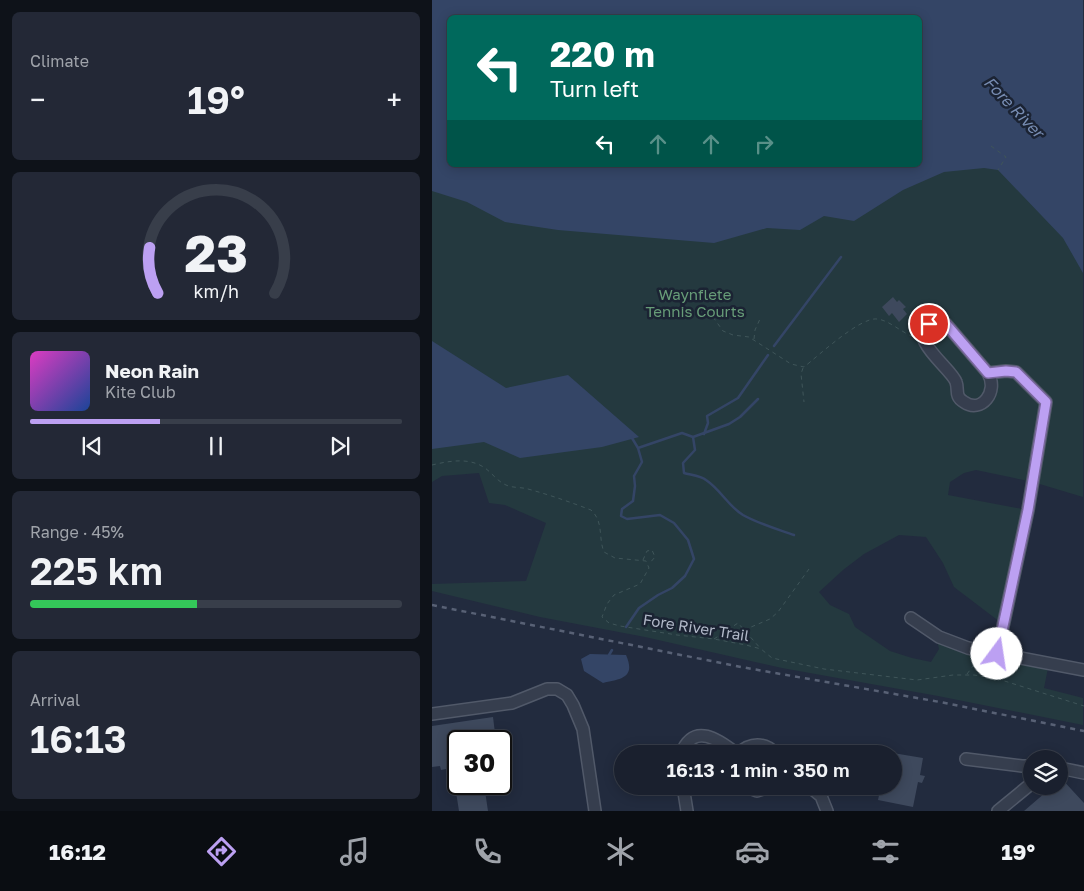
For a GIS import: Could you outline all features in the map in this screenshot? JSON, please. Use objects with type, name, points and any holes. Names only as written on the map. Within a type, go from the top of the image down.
[{"type":"street","points":[[939,321],[946,324],[988,373],[992,380],[992,389],[983,403],[968,405],[963,402],[958,396],[956,382],[927,346],[923,338],[924,330],[929,324],[939,321]]},
{"type":"street","points":[[988,373],[1016,372],[1046,402],[1028,510],[997,654]]},
{"type":"street","points":[[911,618],[939,637],[953,643],[997,654],[1084,670]]},
{"type":"street","points":[[432,714],[512,703],[547,688],[556,689],[567,695],[574,705],[583,729],[595,811]]},
{"type":"street","points":[[687,745],[696,737],[704,736],[716,738],[726,745]]},
{"type":"street","points":[[966,759],[1023,765]]},
{"type":"street","points":[[1068,770],[1084,773]]},
{"type":"street","points":[[998,811],[1023,790]]},
{"type":"street","points":[[684,795],[687,811]]},
{"type":"street","points":[[821,795],[826,811]]},
{"type":"path","points":[[991,146],[1006,157],[998,170]]},
{"type":"path","points":[[714,317],[723,331],[733,335],[748,337],[791,364],[804,367]]},
{"type":"path","points":[[804,402],[801,374],[804,367],[845,334],[869,319],[878,318],[909,335],[923,338]]},
{"type":"path","points":[[754,340],[755,330],[760,319]]},
{"type":"path","points":[[432,465],[454,460],[475,463],[507,486],[525,488],[591,510],[597,515],[601,525],[601,544],[604,552],[615,558],[643,560],[649,564],[655,557],[652,550],[647,551],[643,560]]},
{"type":"path","name":"Fore River Trail","points":[[649,564],[649,568],[640,584],[614,596],[603,612],[602,617],[604,620],[620,626],[714,639],[761,649],[772,658],[824,669],[917,680],[966,675],[994,678],[1084,706]]},
{"type":"path","points":[[744,630],[770,619],[809,569]]},
{"type":"path","points":[[714,639],[738,623],[761,649]]},
{"type":"path","points":[[966,675],[973,666],[997,654]]},
{"type":"green space","name":"Waynflete Tennis Courts","points":[[432,75],[447,150],[447,167],[922,167],[922,78],[1083,214],[1083,497],[1033,482],[976,470],[964,473],[950,482],[948,495],[1028,510],[1004,625],[954,587],[943,563],[926,537],[899,535],[864,554],[819,592],[830,605],[849,614],[855,627],[890,651],[931,662],[939,649],[937,640],[1048,668],[1044,688],[1083,698],[1083,725],[938,696],[782,668],[645,637],[540,617],[432,591],[432,584],[526,581],[546,523],[505,505],[489,503],[479,473],[442,476],[432,482]]},
{"type":"water","name":"Fore River","points":[[432,0],[1083,0],[1083,273],[1063,238],[998,170],[984,168],[944,172],[903,190],[854,221],[824,216],[800,230],[767,228],[714,243],[558,230],[505,222],[467,202],[432,191]]},
{"type":"water","points":[[432,341],[506,388],[568,375],[639,437],[602,447],[520,458],[484,442],[432,449]]},
{"type":"water","points":[[590,654],[626,655],[629,663],[628,673],[616,680],[603,683],[584,671],[581,659]]},
{"type":"building","points":[[893,297],[897,302],[899,300],[906,307],[903,309],[907,314],[899,322],[892,313],[889,316],[882,307]]},
{"type":"building","points":[[493,717],[495,730],[447,730],[447,774],[446,769],[441,770],[440,766],[432,767],[432,726]]},
{"type":"building","points":[[902,754],[923,758],[920,775],[925,776],[922,783],[918,782],[913,807],[878,800],[879,795],[902,795]]},
{"type":"building","points":[[1068,786],[1084,803],[1084,811],[1024,811],[1043,795],[1068,795]]},
{"type":"building","points":[[456,795],[486,795],[488,811],[459,811]]},
{"type":"waterway","points":[[774,346],[841,257]]},
{"type":"waterway","points":[[704,434],[708,423],[707,416],[738,398],[768,355]]},
{"type":"waterway","points":[[693,437],[729,424],[740,417],[758,399]]},
{"type":"waterway","points":[[638,448],[682,433],[693,437],[695,450],[683,463],[684,473],[706,480],[743,515],[794,535]]},
{"type":"waterway","points":[[626,627],[639,608],[672,588],[685,576],[694,559],[688,540],[674,523],[660,515],[627,519],[621,516],[622,509],[633,501],[634,476],[642,462],[638,448],[632,438]]},
{"type":"waterway","points":[[609,655],[612,650]]},
{"type":"railway","points":[[432,605],[741,667],[940,702],[1084,731]]},
{"type":"route","points":[[929,324],[939,321],[946,324],[988,373],[1016,372],[1046,402],[1028,510],[997,654]]}]
